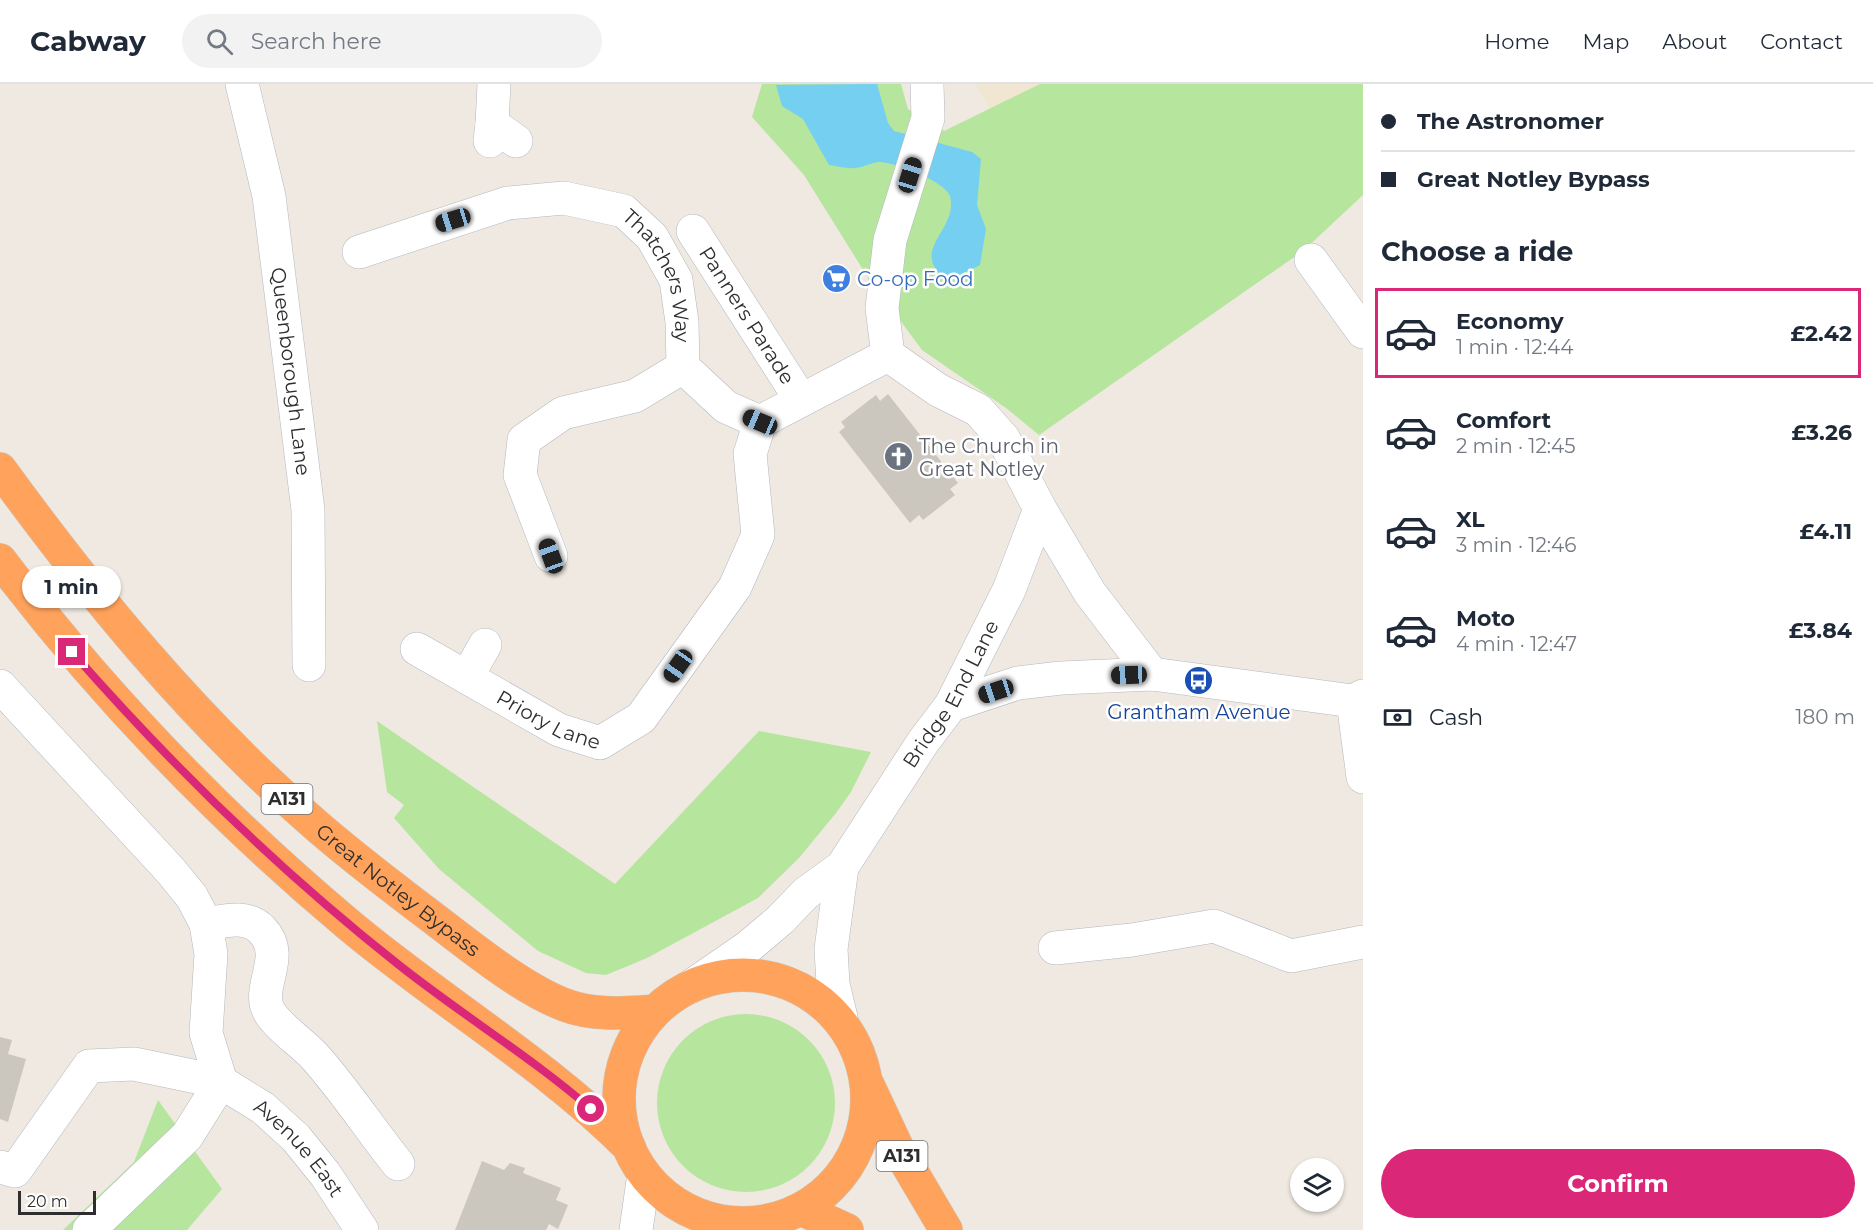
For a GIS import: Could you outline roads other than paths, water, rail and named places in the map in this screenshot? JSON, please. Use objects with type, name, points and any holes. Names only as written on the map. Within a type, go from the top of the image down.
[{"type":"highway","name":"Great Notley Bypass","points":[[0,469],[47,534],[143,651],[226,739],[309,819],[470,946],[541,993],[584,1011],[602,1013],[655,1011]]},
{"type":"highway","name":"A131","points":[[0,560],[72,652],[114,701],[210,802],[349,925],[459,1011],[569,1090],[636,1161]]},
{"type":"highway","points":[[746,975],[774,979],[801,989],[824,1005],[843,1026],[857,1051],[865,1078],[867,1100],[865,1123],[854,1154],[836,1182],[801,1209],[749,1226],[723,1222],[693,1213],[666,1196],[636,1161],[621,1119],[619,1090],[623,1071],[637,1034],[655,1011],[690,987],[717,978],[746,975]]},
{"type":"highway","name":"A131","points":[[865,1078],[897,1147],[946,1230]]},
{"type":"highway","points":[[801,1209],[848,1230]]},
{"type":"street","name":"Queenborough Lane","points":[[242,84],[269,196],[308,510],[309,665]]},
{"type":"street","points":[[494,84],[499,135]]},
{"type":"street","points":[[927,84],[928,118],[890,240],[882,308],[888,355],[938,390],[978,410],[1003,438],[1040,509],[1090,593],[1152,674]]},
{"type":"street","name":"Thatchers Way","points":[[359,252],[508,203],[564,198],[624,211],[652,237],[676,280],[682,322],[683,367],[726,407],[760,422]]},
{"type":"street","name":"Panners Parade","points":[[693,231],[801,400]]},
{"type":"street","points":[[1311,260],[1363,332]]},
{"type":"street","points":[[760,422],[888,355]]},
{"type":"street","name":"Thatchers Way","points":[[551,556],[520,475],[524,440],[563,413],[635,396],[683,367]]},
{"type":"street","name":"Priory Lane","points":[[417,649],[559,730],[600,743],[641,718],[735,587],[758,535],[750,454],[760,422]]},
{"type":"street","name":"Bridge End Lane","points":[[690,987],[748,947],[780,920],[806,893],[842,867],[923,742],[951,705],[1009,590],[1040,509]]},
{"type":"street","points":[[467,677],[486,645]]},
{"type":"street","points":[[951,705],[1018,683],[1061,678],[1152,674],[1358,698],[1363,777]]},
{"type":"street","points":[[0,687],[171,870],[192,897],[206,924],[211,954],[206,1033],[221,1082],[187,1136],[89,1230]]},
{"type":"street","name":"Bridge End Lane","points":[[842,867],[831,949],[834,984],[843,1026]]},
{"type":"street","points":[[206,924],[249,921],[264,932],[273,948],[266,998],[270,1013],[324,1067],[398,1164]]},
{"type":"street","points":[[1055,948],[1132,940],[1214,926],[1291,956],[1363,942]]},
{"type":"street","name":"Avenue East","points":[[0,1167],[15,1171],[89,1066],[134,1064],[221,1082],[264,1108],[296,1138],[325,1174],[362,1230]]},
{"type":"street","points":[[636,1161],[636,1230]]},
{"type":"water","points":[[877,84],[888,123],[894,131],[972,152],[981,159],[977,205],[986,229],[980,265],[948,281],[936,270],[932,260],[933,250],[948,220],[951,208],[950,196],[946,190],[918,173],[886,163],[878,162],[853,168],[829,165],[803,119],[782,106],[776,85]]},
{"type":"place","name":"Co-op Food","points":[[836,279]]},
{"type":"place","name":"The Church in Great Notley","points":[[898,457]]},
{"type":"place","name":"Grantham Avenue","points":[[1199,681]]}]
